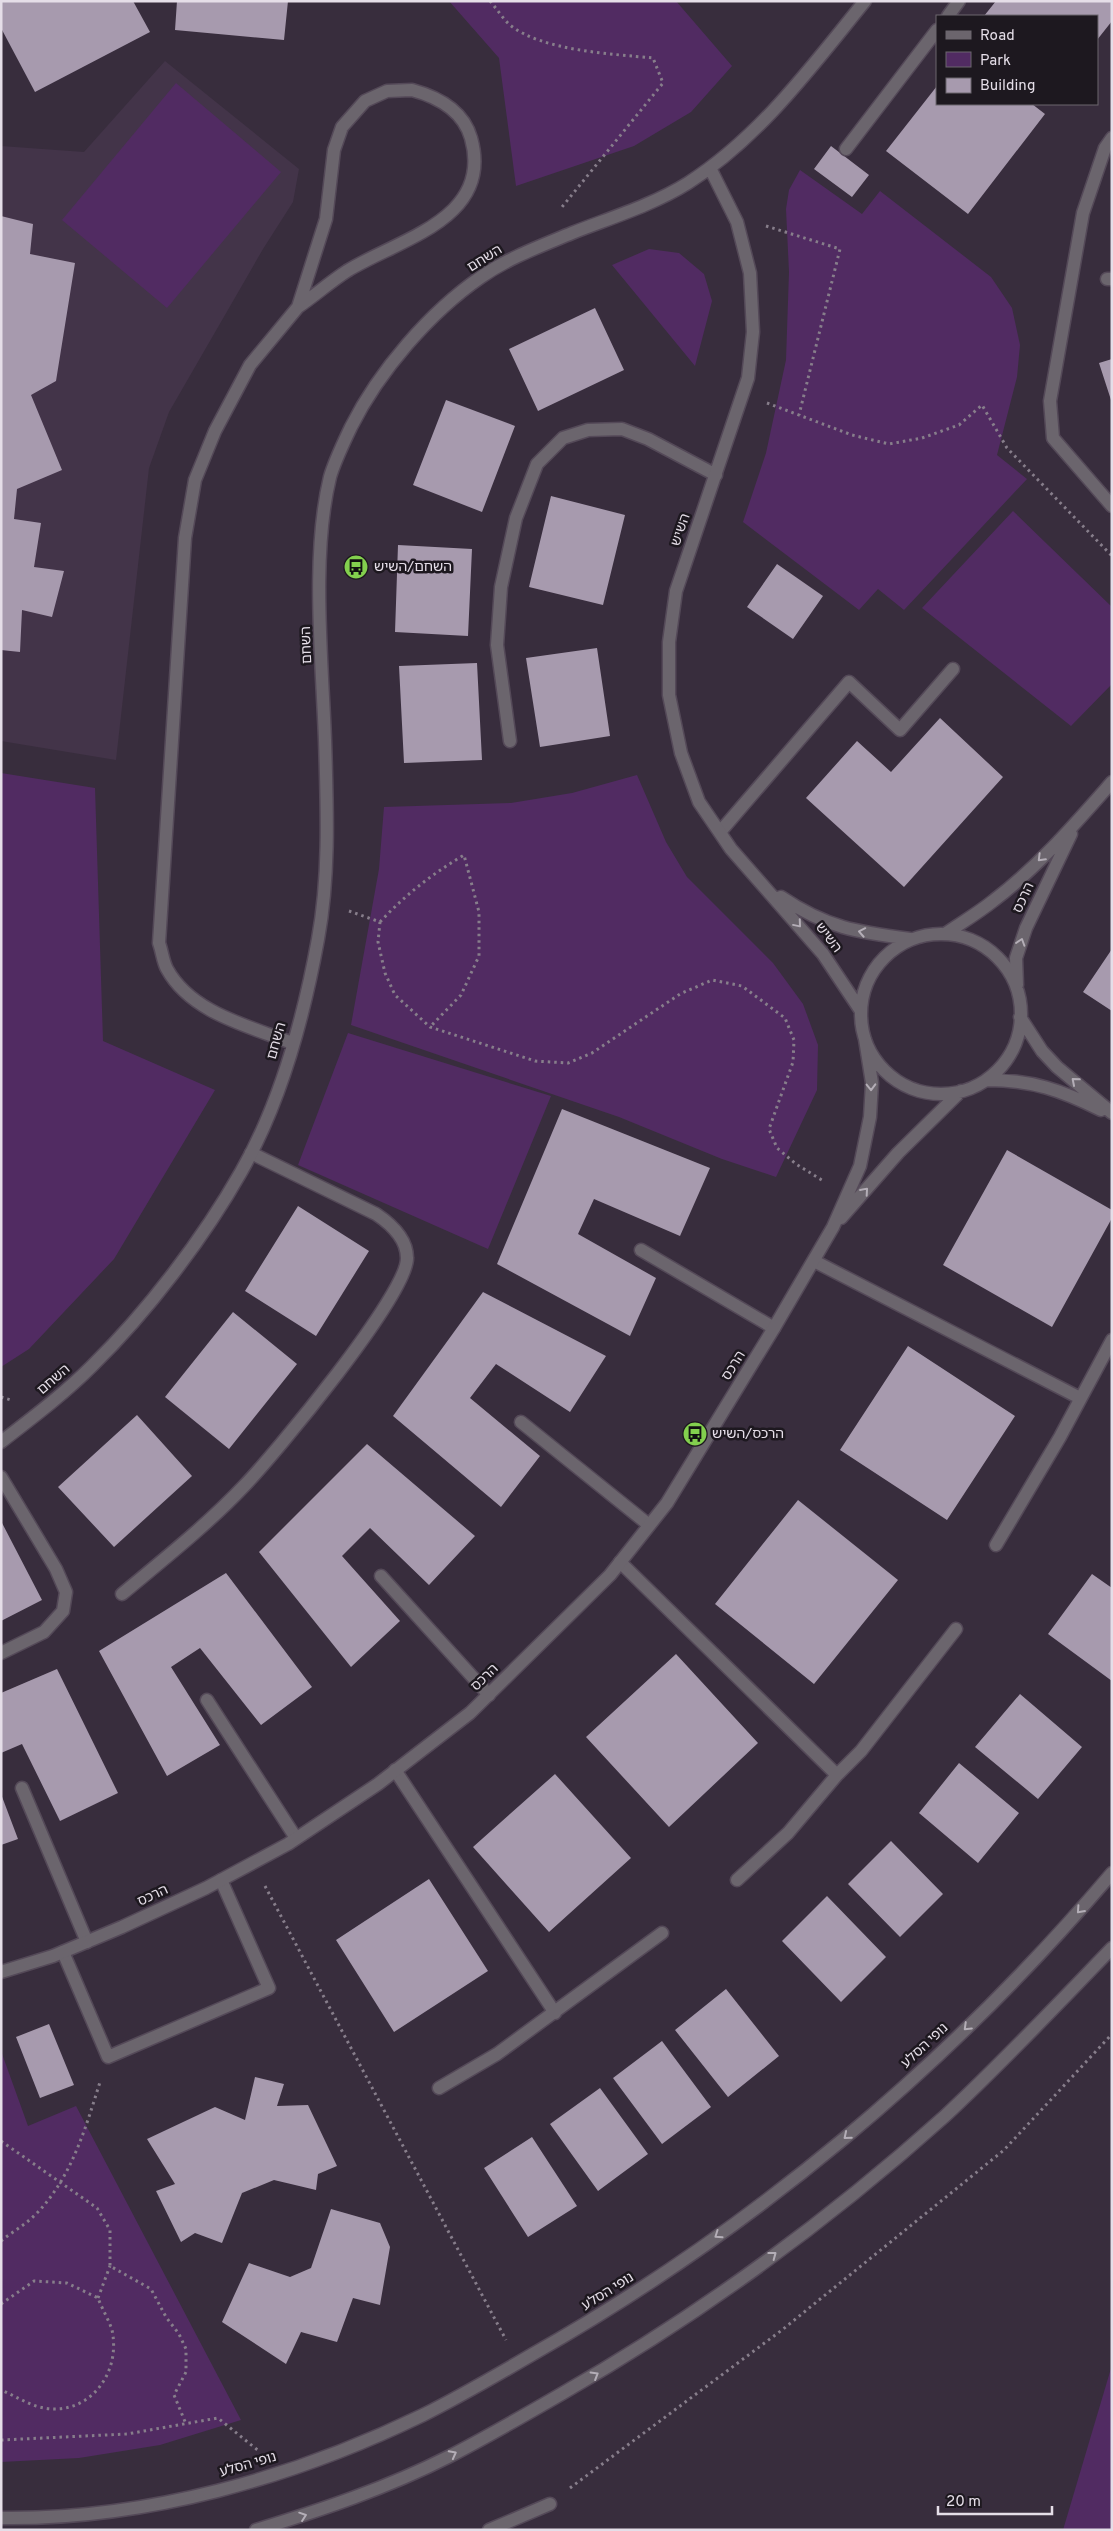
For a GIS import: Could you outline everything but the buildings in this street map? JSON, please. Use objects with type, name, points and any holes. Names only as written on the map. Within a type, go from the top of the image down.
[{"type":"street","name":"השחם","points":[[1,1442],[42,1410],[90,1368],[130,1326],[205,1228],[242,1171],[284,1074],[318,937],[322,901],[327,802],[322,635],[323,519],[331,472],[352,425],[376,384],[408,344],[444,308],[482,276],[524,254],[685,185],[710,168],[764,121],[865,1]]},
{"type":"street","points":[[949,15],[959,1]]},
{"type":"street","points":[[846,149],[936,31]]},
{"type":"street","points":[[292,1043],[206,1008],[183,990],[167,968],[159,943],[185,538],[195,480],[215,431],[250,365],[298,308],[348,271],[447,218],[463,200],[473,178],[475,153],[468,129],[455,112],[436,96],[412,90],[388,91],[365,101],[342,127],[334,150],[326,220],[298,308]]},
{"type":"street","points":[[1112,138],[1105,148],[1083,213],[1050,401],[1053,438],[1112,506]]},
{"type":"street","name":"השיש","points":[[710,168],[733,215],[750,273],[753,332],[748,378],[676,592],[669,642],[669,695],[681,753],[699,802],[731,849],[767,887],[823,954],[861,1011]]},
{"type":"street","points":[[510,741],[498,645],[501,587],[516,518],[537,464],[563,438],[588,430],[622,429],[648,439],[716,475]]},
{"type":"street","points":[[720,832],[849,682],[900,730],[953,669]]},
{"type":"street","name":"הרכס","points":[[945,934],[992,902],[1029,870],[1076,824],[1112,782]]},
{"type":"street","name":"הרכס","points":[[1017,990],[1016,958],[1026,928],[1076,824]]},
{"type":"street","name":"השיש","points":[[767,887],[806,914],[836,927],[910,939]]},
{"type":"street","points":[[927,934],[945,934],[969,938],[990,950],[1006,968],[1017,990],[1020,1017],[1016,1041],[1004,1063],[987,1080],[961,1091],[938,1094],[914,1089],[892,1078],[876,1060],[865,1039],[861,1011],[865,988],[874,968],[891,951],[910,939],[927,934]]},
{"type":"street","points":[[1020,1017],[1042,1050],[1112,1114]]},
{"type":"street","name":"הרכס","points":[[1,1972],[63,1952],[87,1942],[221,1880],[296,1838],[396,1770],[470,1713],[610,1575],[667,1503],[774,1328],[832,1227],[860,1166],[870,1117],[872,1082],[865,1039]]},
{"type":"street","points":[[987,1080],[1012,1080],[1039,1084],[1112,1114]]},
{"type":"street","name":"הרכס","points":[[832,1227],[898,1153],[961,1091]]},
{"type":"street","points":[[122,1594],[187,1540],[245,1486],[350,1358],[394,1293],[408,1259],[403,1243],[394,1226],[376,1214],[251,1153]]},
{"type":"street","points":[[641,1250],[774,1328]]},
{"type":"street","points":[[814,1261],[1080,1398]]},
{"type":"street","points":[[996,1545],[1112,1340]]},
{"type":"street","points":[[521,1422],[649,1525]]},
{"type":"street","points":[[1,1477],[56,1569],[66,1592],[63,1612],[44,1632],[1,1653]]},
{"type":"street","points":[[620,1562],[837,1775]]},
{"type":"street","points":[[381,1576],[489,1694]]},
{"type":"street","points":[[737,1880],[788,1833],[837,1775],[861,1751],[956,1629]]},
{"type":"street","points":[[208,1700],[296,1838]]},
{"type":"street","points":[[396,1770],[555,2013]]},
{"type":"street","points":[[22,1788],[87,1942]]},
{"type":"street","name":"נופי הסלע","points":[[1,2518],[67,2516],[138,2507],[188,2498],[283,2471],[401,2425],[518,2363],[620,2303],[800,2174],[912,2079],[969,2026],[1080,1910],[1112,1873]]},
{"type":"street","points":[[63,1952],[108,2057],[269,1988],[221,1880]]},
{"type":"street","points":[[439,2088],[497,2054],[662,1933]]},
{"type":"street","points":[[256,2530],[348,2500],[446,2458],[580,2384],[688,2317],[830,2213],[890,2164],[1003,2061],[1112,1948]]},
{"type":"street","points":[[490,2530],[550,2504]]},
{"type":"path","points":[[490,1],[510,25],[539,41],[600,53],[653,58],[663,83],[560,209]]},
{"type":"path","points":[[733,215],[840,249],[799,415]]},
{"type":"path","points":[[742,394],[852,435],[889,444],[922,438],[959,425],[982,405],[1007,448],[1112,556]]},
{"type":"path","points":[[430,1027],[461,995],[479,956],[478,912],[464,855],[425,880],[399,901],[380,922],[378,942],[394,995],[430,1027],[535,1061],[568,1063],[592,1052],[680,994],[712,980],[742,986],[784,1018],[794,1040],[793,1062],[769,1129],[777,1148],[796,1164],[846,1196]]},
{"type":"path","points":[[322,901],[380,922]]},
{"type":"path","points":[[253,1863],[518,2363]]},
{"type":"path","points":[[550,2504],[782,2330],[1004,2150],[1112,2034]]},
{"type":"path","points":[[1,2241],[34,2215],[62,2182],[82,2142],[108,2057]]},
{"type":"path","points":[[1,2141],[97,2208],[110,2230],[110,2266],[98,2298]]},
{"type":"path","points":[[110,2266],[150,2289],[166,2317],[179,2334],[186,2350],[186,2372],[174,2396],[186,2424]]},
{"type":"path","points":[[1,2304],[34,2281],[67,2284],[98,2298],[112,2331],[112,2366],[100,2390],[70,2409],[37,2407],[1,2390]]},
{"type":"path","points":[[1,2440],[128,2434],[218,2418],[283,2471]]},
{"type":"shaded area","points":[[165,61],[299,169],[293,202],[263,249],[169,412],[149,468],[116,760],[1,741],[1,146],[84,152]]},
{"type":"green space","points":[[449,1],[676,1],[732,66],[691,112],[634,146],[516,186],[499,58]]},
{"type":"green space","points":[[176,83],[281,172],[167,308],[62,220]]},
{"type":"green space","points":[[800,170],[862,214],[880,191],[991,277],[1012,308],[1020,345],[1017,377],[997,455],[1027,479],[904,610],[878,589],[859,610],[743,522],[766,453],[786,360],[789,272],[786,209],[789,190]]},
{"type":"green space","points":[[649,249],[679,253],[704,274],[712,301],[695,366],[612,265]]},
{"type":"green space","points":[[1013,511],[1112,607],[1112,684],[1071,726],[922,608]]},
{"type":"green space","points":[[1,773],[95,788],[103,1041],[215,1090],[114,1259],[29,1349],[1,1367]]},
{"type":"green space","points":[[637,775],[666,842],[687,877],[773,963],[803,1004],[818,1045],[817,1090],[776,1177],[722,1159],[619,1117],[351,1025],[379,869],[384,807],[511,803],[572,793]]},
{"type":"green space","points":[[348,1033],[551,1096],[488,1249],[298,1165]]},
{"type":"green space","points":[[1,2051],[28,2126],[76,2106],[241,2420],[160,2445],[79,2458],[1,2462]]},
{"type":"green space","points":[[1112,2365],[1112,2530],[1063,2530]]},
{"type":"place","name":"השחם/השיש","points":[[356,567]]},
{"type":"place","name":"הרכס/השיש","points":[[695,1434]]}]
